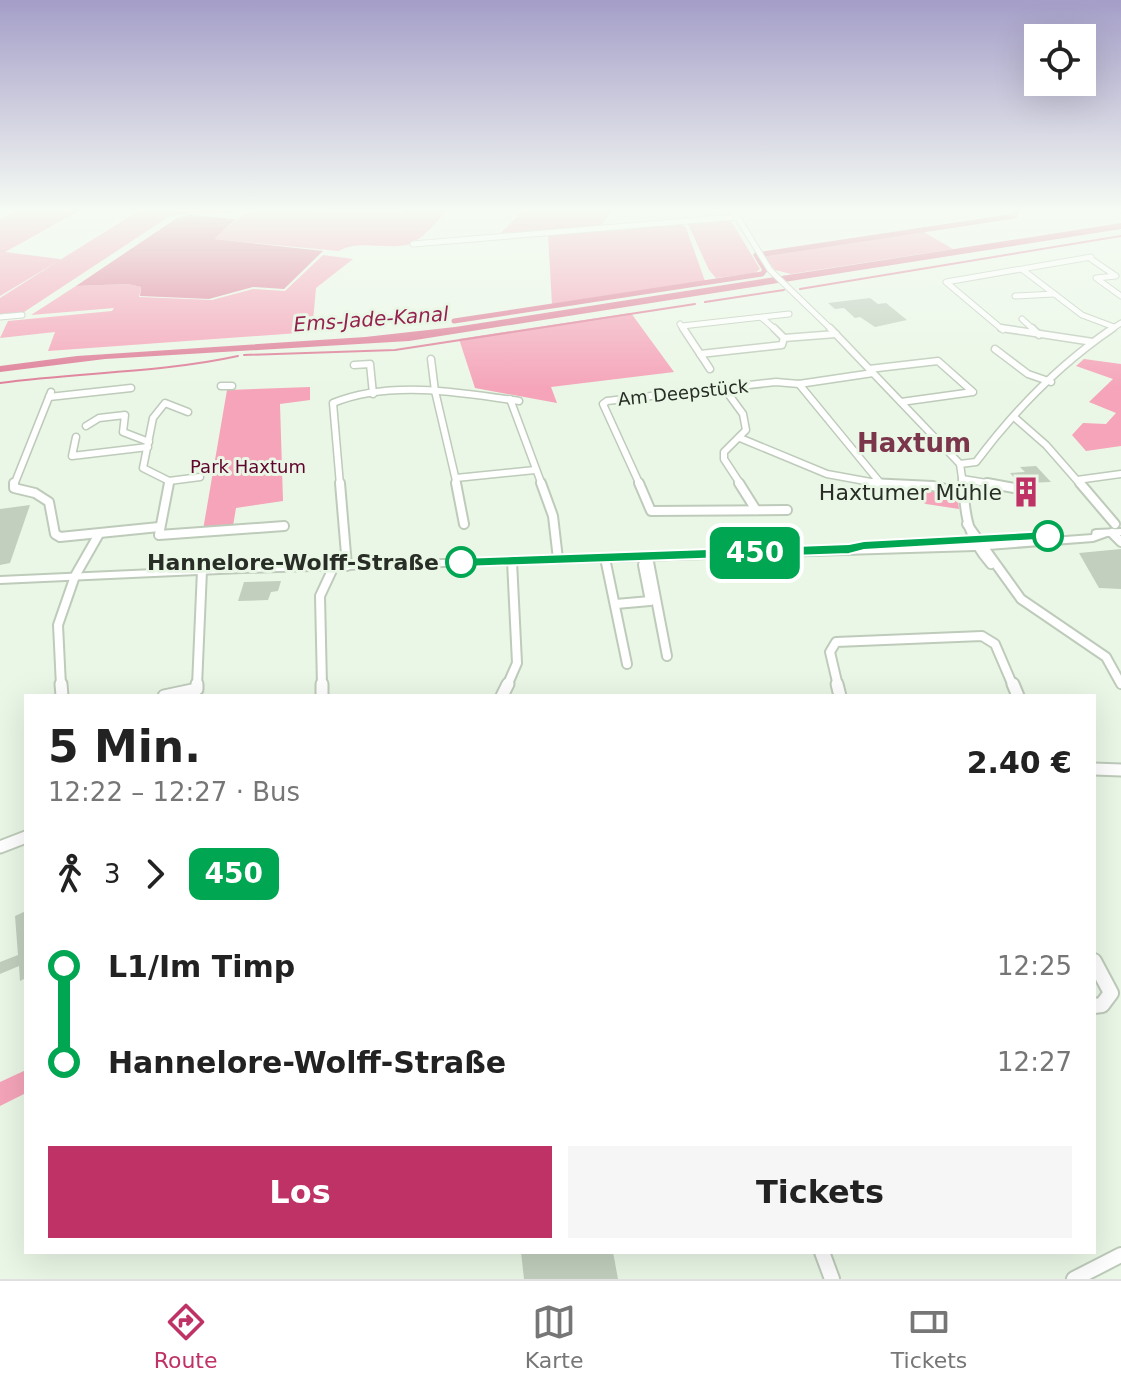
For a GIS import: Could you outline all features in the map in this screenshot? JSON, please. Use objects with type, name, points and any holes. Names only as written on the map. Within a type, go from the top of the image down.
[{"type":"main road","points":[[0,580],[558,559],[646,561],[1093,538],[1113,531]]},
{"type":"street","points":[[771,270],[960,464],[967,524],[1011,588],[1032,608],[1074,632],[1106,657],[1121,684]]},
{"type":"street","points":[[1093,342],[1004,331],[946,282],[1023,270],[1082,315],[1118,325]]},
{"type":"street","points":[[1107,270],[1116,276],[1096,278],[1121,296]]},
{"type":"street","points":[[1015,296],[1054,294]]},
{"type":"street","points":[[710,369],[681,325],[789,314]]},
{"type":"street","points":[[0,317],[22,315]]},
{"type":"street","points":[[762,318],[784,338],[836,334]]},
{"type":"street","points":[[1022,319],[1039,335]]},
{"type":"street","points":[[960,464],[976,462],[993,436],[1093,342],[1118,325]]},
{"type":"street","points":[[700,354],[782,345],[784,338]]},
{"type":"street","points":[[995,349],[1028,374],[1051,382]]},
{"type":"street","name":"Am Deepstück","points":[[787,510],[651,511],[602,406],[607,401],[776,382],[799,384],[935,358],[973,392],[901,402]]},
{"type":"street","points":[[431,359],[464,524]]},
{"type":"street","points":[[354,365],[370,364],[373,394]]},
{"type":"street","points":[[799,384],[882,485]]},
{"type":"street","points":[[221,386],[232,386]]},
{"type":"street","points":[[131,388],[50,394],[14,488],[35,493],[49,502],[55,534],[60,537],[159,527]]},
{"type":"street","points":[[724,388],[746,422],[746,430],[724,452],[724,459],[756,510]]},
{"type":"street","points":[[347,566],[333,403],[340,398],[373,394],[435,391],[514,400],[535,470],[553,516],[558,559]]},
{"type":"street","points":[[188,412],[165,403],[153,418],[143,468],[169,481],[200,477]]},
{"type":"street","points":[[86,426],[99,418],[125,415],[123,432],[148,445]]},
{"type":"street","points":[[1014,417],[1046,445],[1077,480],[1121,542]]},
{"type":"street","points":[[76,437],[72,456],[148,445]]},
{"type":"street","points":[[740,438],[816,470],[882,485],[927,485],[963,493]]},
{"type":"street","points":[[456,478],[535,470]]},
{"type":"street","points":[[1077,480],[1121,474]]},
{"type":"street","points":[[962,479],[1014,488]]},
{"type":"street","points":[[169,481],[159,535],[284,526]]},
{"type":"street","points":[[62,694],[58,625],[75,576],[99,534]]},
{"type":"street","points":[[605,558],[627,664]]},
{"type":"street","points":[[503,694],[517,663],[512,561]]},
{"type":"street","points":[[616,604],[650,601],[646,561]]},
{"type":"street","points":[[646,561],[667,656]]},
{"type":"street","points":[[322,694],[320,596],[334,566]]},
{"type":"street","points":[[173,694],[197,689],[202,570]]},
{"type":"street","points":[[840,694],[830,652],[836,642],[982,636],[995,644],[1017,694]]},
{"type":"street","points":[[1106,657],[1121,660]]},
{"type":"street","points":[[1096,769],[1121,770]]},
{"type":"street","points":[[0,847],[24,838]]},
{"type":"street","points":[[1096,965],[1111,993],[1102,1005],[1096,1006]]},
{"type":"street","points":[[823,1254],[832,1279]]},
{"type":"street","points":[[1074,1279],[1121,1255]]},
{"type":"green space","points":[[0,270],[44,270],[0,296]]},
{"type":"green space","points":[[45,270],[88,270],[21,314],[0,316],[0,298]]},
{"type":"green space","points":[[307,270],[339,270],[316,288],[312,332],[48,351],[55,332],[0,338],[8,321],[112,311],[114,308],[31,315],[76,286],[128,284],[141,287],[139,297],[212,300],[253,289],[285,291]]},
{"type":"green space","points":[[550,270],[701,270],[705,281],[552,304]]},
{"type":"green space","points":[[709,270],[759,270],[755,273],[716,278]]},
{"type":"green space","points":[[775,270],[819,270],[791,274]]},
{"type":"green space","points":[[631,313],[674,372],[551,387],[557,403],[475,388],[459,339]]},
{"type":"green space","points":[[1084,359],[1121,364],[1121,446],[1086,451],[1072,435],[1083,423],[1106,424],[1116,413],[1089,402],[1113,379],[1076,366]]},
{"type":"green space","name":"Park Haxtum","points":[[310,387],[310,400],[280,404],[283,501],[236,508],[233,526],[203,530],[227,390]]},
{"type":"green space","points":[[913,487],[957,494],[959,509],[926,504],[892,488]]},
{"type":"green space","points":[[24,1071],[24,1094],[0,1106],[0,1082]]},
{"type":"shaded area","points":[[100,270],[304,270],[284,289],[253,287],[209,299],[140,296],[141,287],[128,284],[76,286]]},
{"type":"shaded area","points":[[822,270],[862,270],[409,341],[105,359],[0,372],[0,366],[77,356],[365,337],[455,327]]},
{"type":"building","points":[[870,298],[878,304],[886,303],[907,320],[875,327],[860,317],[855,318],[844,308],[835,309],[828,303]]},
{"type":"building","points":[[1036,466],[1051,482],[1027,483],[1031,498],[1020,492],[1023,488],[1010,473],[1025,472],[1020,467]]},
{"type":"building","points":[[30,505],[10,563],[0,565],[0,509]]},
{"type":"building","points":[[1121,549],[1121,589],[1099,588],[1079,553]]},
{"type":"building","points":[[281,581],[278,591],[271,592],[268,600],[238,601],[244,582]]},
{"type":"building","points":[[24,912],[24,979],[20,981],[19,966],[0,974],[0,962],[18,955],[15,916]]},
{"type":"building","points":[[521,1254],[613,1254],[618,1279],[524,1279]]},
{"type":"waterway","name":"Ems-Jade-Kanal","points":[[454,321],[762,274],[765,270]]},
{"type":"waterway","points":[[800,289],[917,270]]},
{"type":"waterway","points":[[705,302],[784,290]]},
{"type":"waterway","points":[[244,355],[395,350],[695,304]]},
{"type":"waterway","points":[[0,383],[179,366],[238,356]]},
{"type":"bus line","name":"450","points":[[461,562],[849,549],[864,545],[1048,536]]},
{"type":"place","name":"Haxtumer Mühle","points":[[1026,492]]},
{"type":"place","name":"Hannelore-Wolff-Straße","points":[[461,562]]},
{"type":"district","name":"Haxtum","points":[[914,443]]}]
